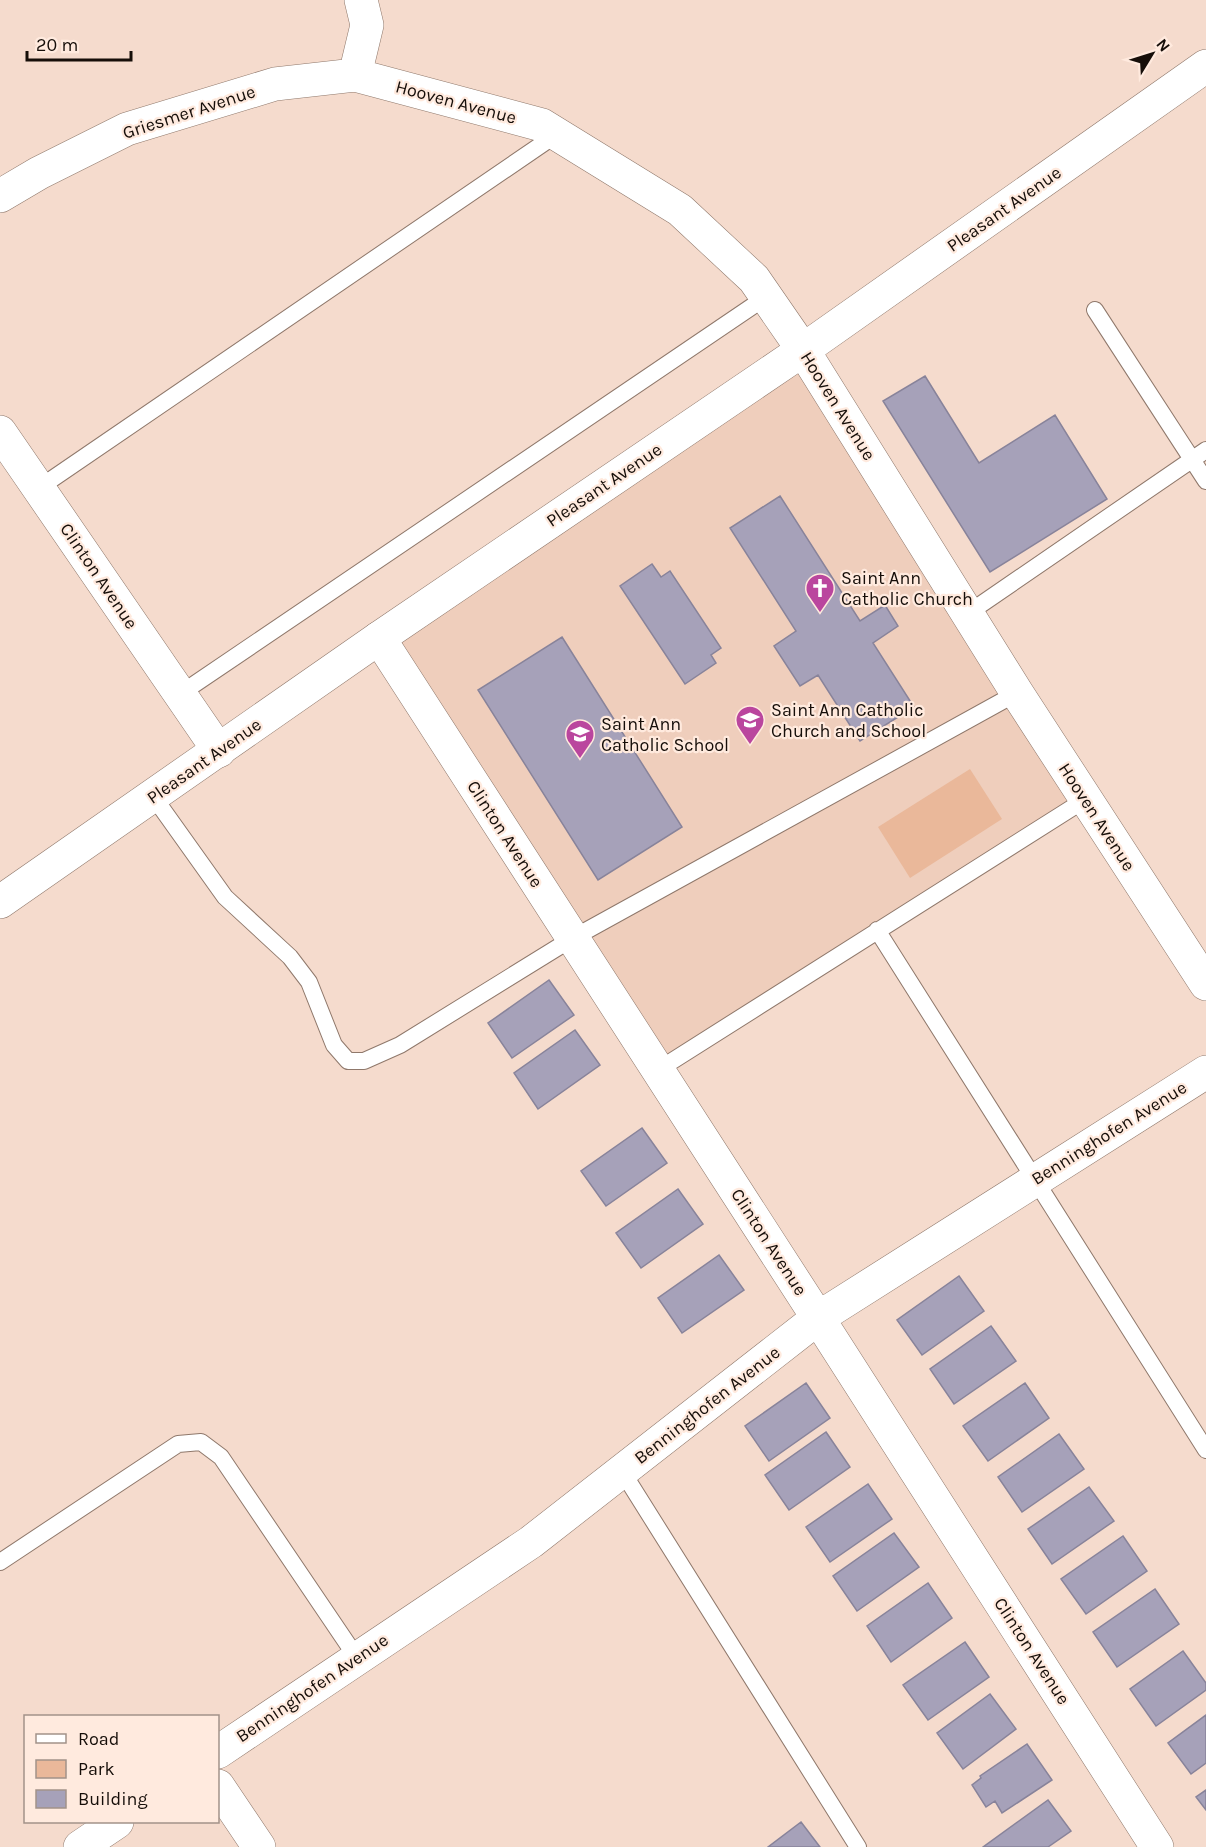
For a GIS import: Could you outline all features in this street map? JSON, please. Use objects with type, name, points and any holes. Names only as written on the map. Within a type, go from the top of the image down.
[{"type":"street","points":[[355,75],[367,25],[361,0]]},
{"type":"street","name":"Pleasant Avenue","points":[[0,902],[379,638],[803,350],[1206,66]]},
{"type":"street","name":"Hooven Avenue","points":[[355,75],[542,125],[680,210],[754,279],[803,350],[1017,693],[1206,984]]},
{"type":"street","name":"Griesmer Avenue","points":[[0,196],[39,173],[127,129],[275,84],[355,75]]},
{"type":"street","name":"Clinton Avenue","points":[[4,445],[39,488],[219,751]]},
{"type":"street","name":"Clinton Avenue","points":[[379,638],[1158,1847]]},
{"type":"street","name":"Benninghofen Avenue","points":[[219,1751],[531,1542],[818,1318],[1206,1072]]},
{"type":"street","points":[[219,1787],[259,1847]]},
{"type":"street","points":[[80,1847],[114,1823]]},
{"type":"lane","points":[[39,488],[557,134]]},
{"type":"lane","points":[[180,694],[766,297]]},
{"type":"lane","points":[[1095,310],[1199,455],[1206,481]]},
{"type":"lane","points":[[967,614],[1199,455]]},
{"type":"lane","points":[[153,796],[225,897],[290,957],[309,982],[334,1045],[348,1061],[364,1061],[400,1045],[573,938],[1017,693]]},
{"type":"lane","points":[[658,1071],[1086,799]]},
{"type":"lane","points":[[877,930],[1206,1450]]},
{"type":"lane","points":[[0,1562],[178,1444],[201,1442],[221,1457],[357,1658]]},
{"type":"lane","points":[[622,1470],[858,1847]]},
{"type":"shaded area","name":"Saint Ann Catholic Church and School","points":[[803,350],[1086,799],[658,1070],[379,638]]},
{"type":"green space","points":[[970,769],[1002,819],[910,878],[878,827]]},
{"type":"building","points":[[925,376],[979,463],[1055,415],[1107,499],[990,572],[883,401]]},
{"type":"building","name":"Saint Ann Catholic Church","points":[[780,496],[860,621],[885,605],[898,626],[873,643],[914,707],[860,741],[818,675],[800,686],[774,646],[796,631],[730,528]]},
{"type":"building","points":[[652,564],[661,577],[670,571],[721,648],[711,655],[716,663],[685,684],[620,586]]},
{"type":"building","name":"Saint Ann Catholic School","points":[[562,637],[682,827],[598,880],[478,690]]},
{"type":"building","points":[[549,980],[574,1015],[512,1058],[488,1023]]},
{"type":"building","points":[[575,1030],[600,1065],[538,1109],[514,1073]]},
{"type":"building","points":[[642,1128],[667,1163],[606,1206],[581,1171]]},
{"type":"building","points":[[678,1189],[703,1224],[641,1268],[616,1233]]},
{"type":"building","points":[[719,1255],[744,1290],[682,1333],[658,1298]]},
{"type":"building","points":[[959,1276],[984,1311],[922,1355],[897,1320]]},
{"type":"building","points":[[991,1326],[1016,1361],[954,1404],[930,1369]]},
{"type":"building","points":[[806,1383],[830,1418],[769,1461],[745,1426]]},
{"type":"building","points":[[1025,1383],[1049,1418],[988,1461],[963,1426]]},
{"type":"building","points":[[826,1432],[850,1467],[789,1510],[765,1475]]},
{"type":"building","points":[[1059,1434],[1084,1469],[1022,1512],[998,1477]]},
{"type":"building","points":[[868,1484],[892,1519],[830,1562],[806,1527]]},
{"type":"building","points":[[1089,1487],[1114,1521],[1052,1564],[1028,1529]]},
{"type":"building","points":[[894,1533],[919,1567],[857,1611],[833,1576]]},
{"type":"building","points":[[1123,1536],[1147,1571],[1086,1614],[1061,1579]]},
{"type":"building","points":[[928,1583],[952,1618],[891,1662],[867,1626]]},
{"type":"building","points":[[1155,1589],[1179,1624],[1117,1667],[1093,1632]]},
{"type":"building","points":[[965,1642],[989,1677],[928,1720],[903,1685]]},
{"type":"building","points":[[1183,1651],[1206,1683],[1206,1690],[1156,1726],[1130,1689]]},
{"type":"building","points":[[990,1694],[1016,1729],[963,1769],[937,1733]]},
{"type":"building","points":[[1206,1715],[1206,1763],[1191,1774],[1168,1743]]},
{"type":"building","points":[[1027,1744],[1052,1780],[1002,1813],[995,1801],[986,1807],[972,1785],[981,1778],[980,1776]]},
{"type":"building","points":[[1206,1790],[1206,1810],[1196,1797]]},
{"type":"building","points":[[1048,1800],[1071,1831],[1048,1847],[983,1847]]},
{"type":"building","points":[[801,1822],[820,1847],[768,1847]]},
{"type":"place","name":"Saint Ann Catholic Church","points":[[820,614]]},
{"type":"place","name":"Saint Ann Catholic Church and School","points":[[750,746]]},
{"type":"place","name":"Saint Ann Catholic School","points":[[580,760]]}]
